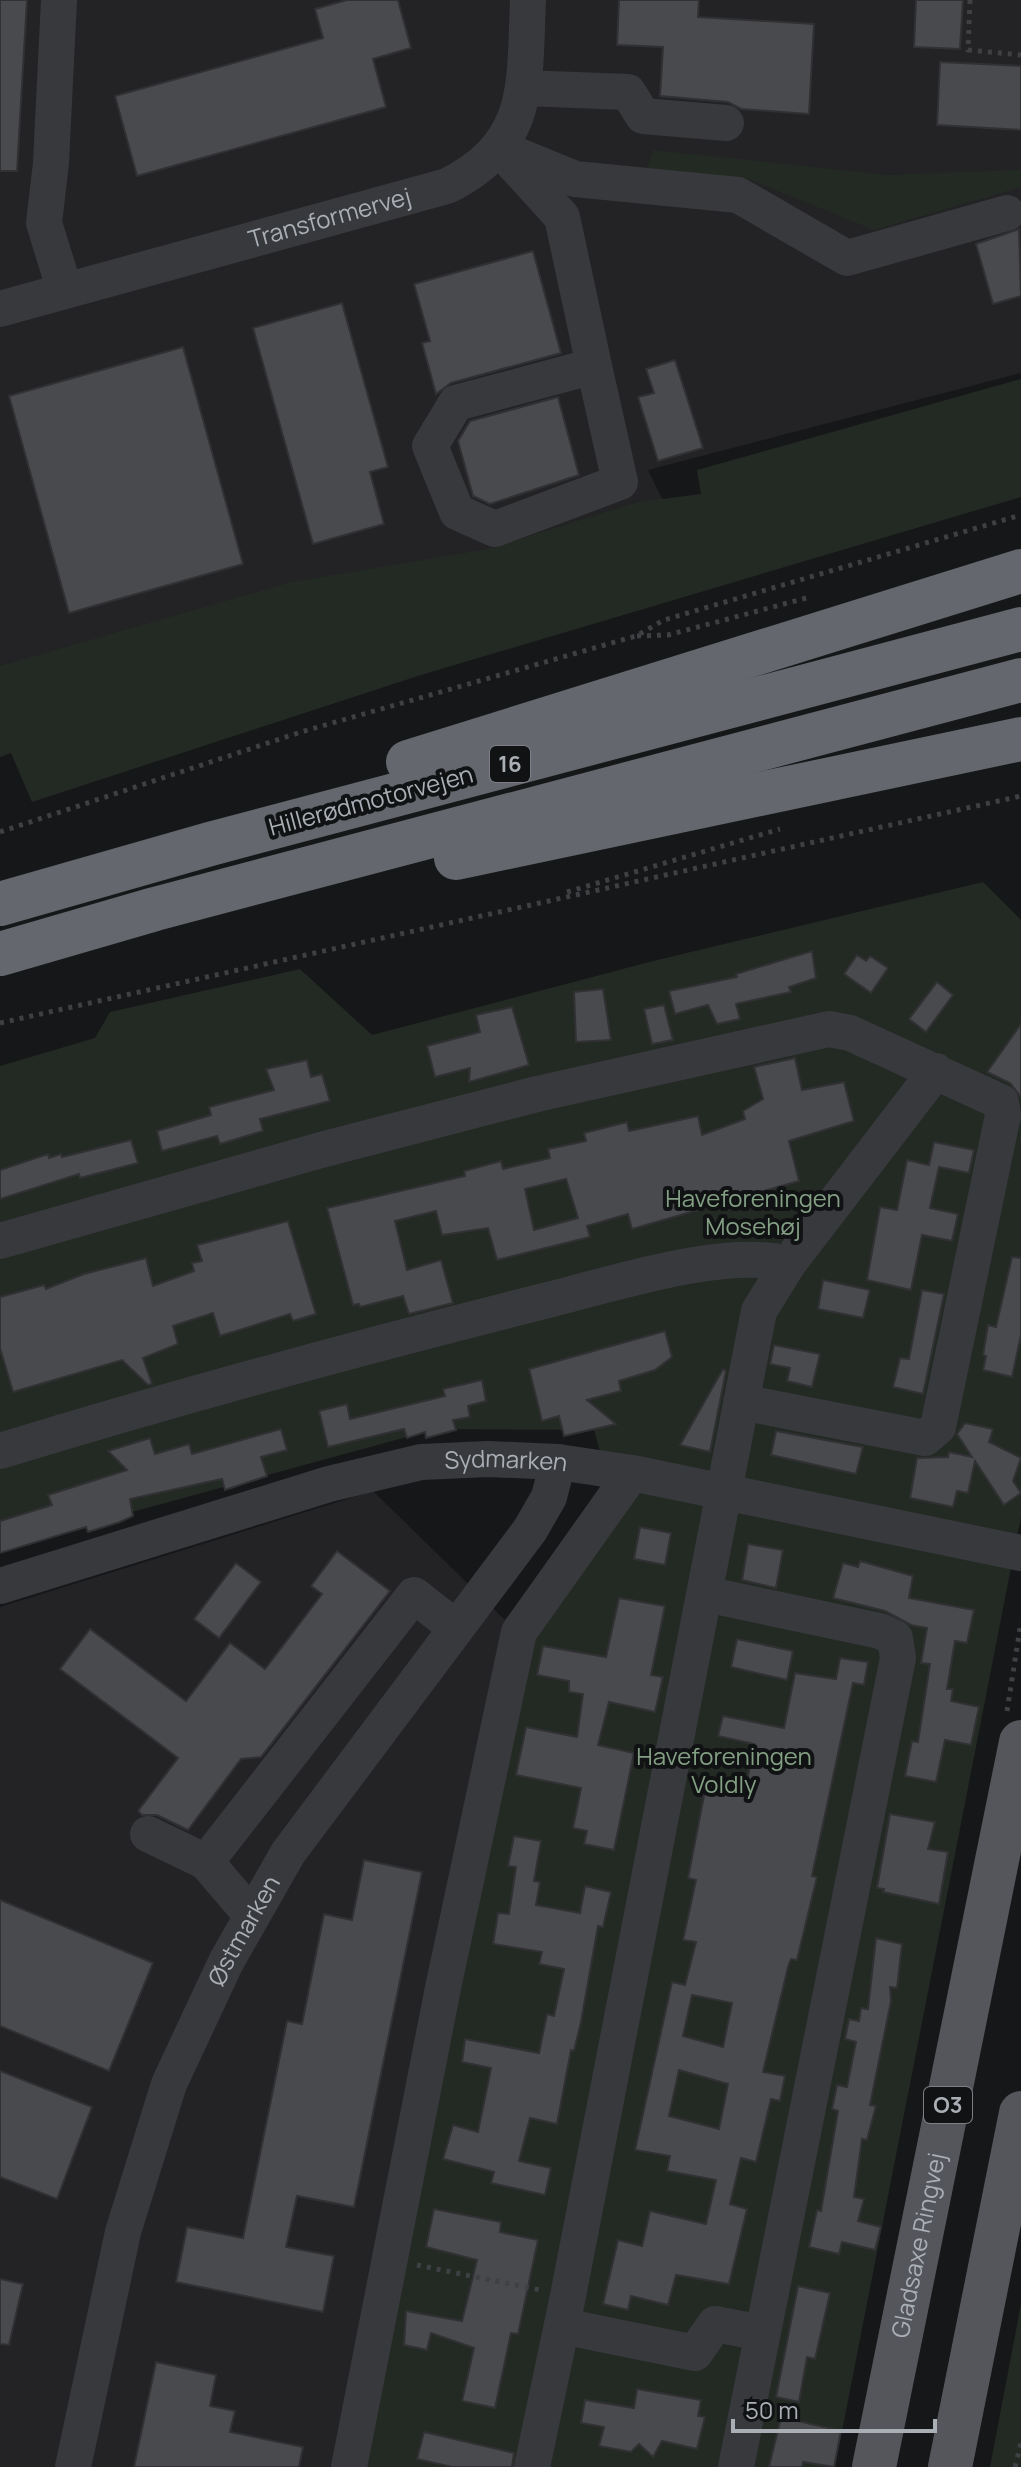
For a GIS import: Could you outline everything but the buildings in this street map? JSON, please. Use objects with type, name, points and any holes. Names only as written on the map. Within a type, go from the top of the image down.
[{"type":"highway","points":[[210,844],[365,775],[1021,571]]},
{"type":"highway","name":"Hillerødmotorvejen","points":[[0,904],[210,844],[1021,629]]},
{"type":"highway","name":"Hillerødmotorvejen","points":[[0,954],[155,909],[1021,680]]},
{"type":"highway","points":[[155,909],[280,904],[377,875],[1021,739]]},
{"type":"main road","name":"Gladsaxe Ringvej","points":[[874,2467],[1021,1742]]},
{"type":"main road","points":[[950,2467],[1021,2113]]},
{"type":"street","points":[[59,0],[51,163],[44,223],[65,291]]},
{"type":"street","name":"Transformervej","points":[[0,309],[447,186],[475,172],[500,149],[518,111],[523,88],[528,0]]},
{"type":"street","points":[[523,88],[628,92],[643,116],[726,123]]},
{"type":"street","points":[[500,149],[575,179],[738,195],[847,258],[1007,213]]},
{"type":"street","points":[[500,149],[562,217],[620,482],[495,529],[457,512],[430,446],[456,403],[594,366]]},
{"type":"street","points":[[0,1241],[445,1118],[829,1029],[850,1033],[1001,1102],[1003,1115],[938,1427],[925,1438],[741,1402]]},
{"type":"street","points":[[532,2467],[759,1311],[788,1264],[936,1071]]},
{"type":"street","points":[[0,1451],[212,1387],[613,1284],[714,1263],[764,1258],[788,1264]]},
{"type":"street","name":"Sydmarken","points":[[0,1586],[329,1484],[421,1462],[488,1459],[558,1462],[632,1473],[1021,1553]]},
{"type":"street","name":"Østmarken","points":[[73,2467],[123,2232],[169,2084],[226,1962],[288,1853],[530,1530],[549,1497],[558,1462]]},
{"type":"street","points":[[349,2467],[519,1632],[632,1473]]},
{"type":"street","points":[[705,1594],[880,1631],[895,1638],[898,1658],[736,2467]]},
{"type":"street","points":[[206,1862],[414,1595],[456,1628]]},
{"type":"street","points":[[270,1780],[322,1808]]},
{"type":"street","points":[[148,1834],[206,1862],[252,1916]]},
{"type":"street","points":[[565,2311],[695,2353],[715,2324],[762,2333]]},
{"type":"path","points":[[970,0],[968,50],[1021,55]]},
{"type":"path","points":[[0,832],[301,732],[636,636],[664,620],[1021,515]]},
{"type":"path","points":[[0,1023],[1021,796]]},
{"type":"path","points":[[536,902],[702,849],[793,825]]},
{"type":"path","points":[[389,2259],[565,2311]]},
{"type":"path","points":[[1015,2467],[1021,2443]]},
{"type":"shaded area","points":[[0,0],[1021,0],[1021,373],[648,470],[672,519],[0,747]]},
{"type":"shaded area","points":[[373,1491],[505,1620],[340,2467],[0,2467],[0,1607]]},
{"type":"green space","points":[[653,150],[888,175],[1021,170],[1021,187],[874,230],[746,178],[645,176]]},
{"type":"green space","points":[[1021,379],[1021,497],[421,675],[32,802],[11,753],[0,757],[0,666],[292,582],[488,549],[638,502],[701,494],[697,470]]},
{"type":"green space","points":[[983,882],[1021,920],[1021,1517],[835,2467],[340,2467],[505,1620],[608,1480],[594,1430],[436,1429],[0,1548],[0,1066],[95,1038],[110,1012],[300,969],[372,1035],[653,961]]},
{"type":"green space","points":[[1021,2304],[1021,2467],[990,2467]]},
{"type":"park label","name":"Haveforeningen Mosehøj","points":[[753,1213]]},
{"type":"park label","name":"Haveforeningen Voldly","points":[[724,1771]]}]
